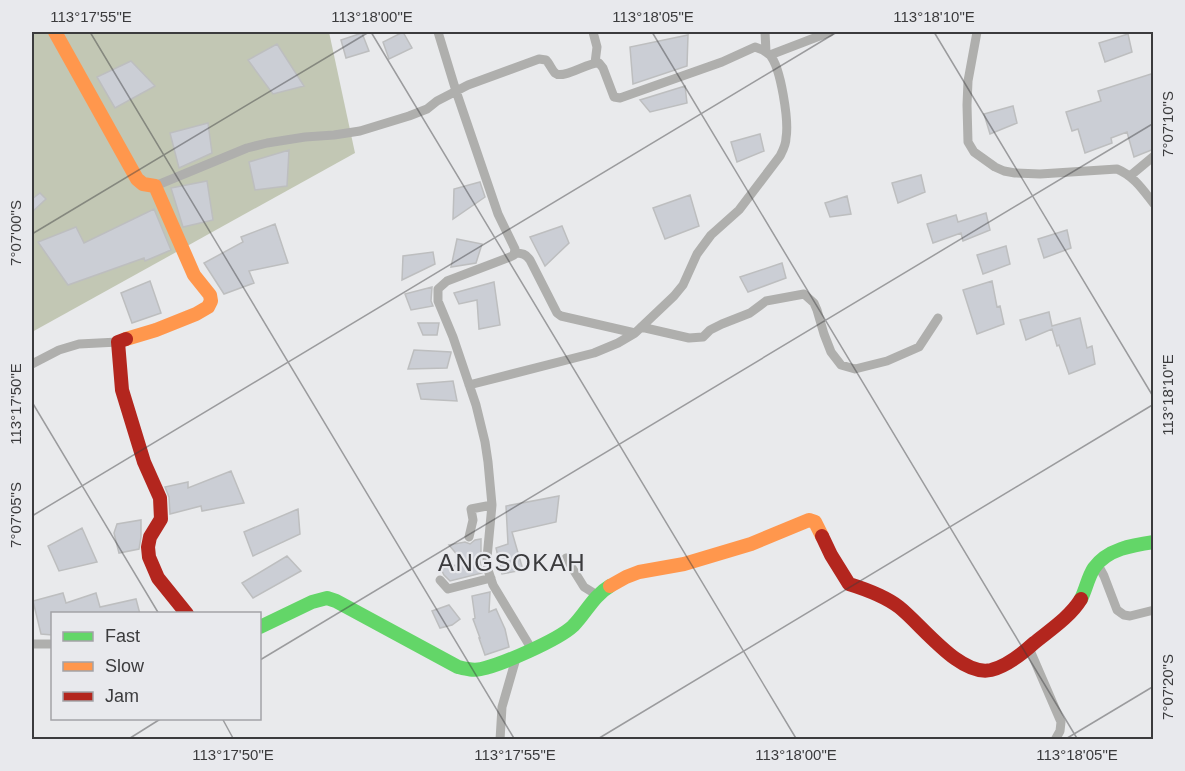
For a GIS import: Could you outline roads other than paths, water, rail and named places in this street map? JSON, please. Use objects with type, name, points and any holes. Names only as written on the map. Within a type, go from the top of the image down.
[{"type":"street","points":[[55,32],[137,179],[143,184],[155,186],[247,148],[360,131],[410,116],[480,80],[539,59],[546,60],[559,75],[595,63],[601,65],[614,97],[620,98],[722,62],[755,47],[768,54],[777,66],[786,117],[785,146],[739,210],[711,235],[697,254],[683,285],[674,296],[638,330],[618,343],[594,353],[469,385]]},
{"type":"street","points":[[438,32],[498,214],[515,253]]},
{"type":"street","points":[[593,32],[597,47],[595,63]]},
{"type":"street","points":[[765,32],[768,54]]},
{"type":"street","points":[[768,54],[830,32]]},
{"type":"street","points":[[977,32],[968,81],[967,105],[968,142],[974,152],[995,167],[1015,173],[1040,174],[1117,169],[1130,176],[1154,204]]},
{"type":"street","points":[[1130,176],[1154,156]]},
{"type":"street","points":[[32,363],[59,350],[79,344],[117,342],[156,330],[208,307],[211,301],[210,295],[194,275],[155,186]]},
{"type":"street","points":[[531,648],[493,585],[488,570],[492,505],[488,462],[485,441],[469,385],[438,301],[438,289],[447,280],[510,257],[515,253],[522,253],[530,260],[557,313],[561,316],[688,338],[703,337],[716,327],[750,313],[766,301],[804,294],[814,303],[831,352],[841,365],[855,369],[887,361],[919,347],[938,318]]},
{"type":"street","points":[[117,342],[122,390],[144,462],[160,498],[161,520],[148,543],[149,561],[185,612]]},
{"type":"street","points":[[469,537],[473,520],[471,509],[492,505]]},
{"type":"street","points":[[261,627],[312,602],[327,598],[458,667],[481,669],[558,637],[570,629],[597,595],[616,582],[639,572],[677,566],[751,544],[809,520],[814,522],[849,584],[863,588],[898,606],[963,664],[977,670],[991,670],[1007,663],[1029,648],[1080,603],[1097,563],[1119,550],[1154,542]]},
{"type":"street","points":[[566,558],[584,587],[597,595]]},
{"type":"street","points":[[1097,563],[1117,610],[1130,616],[1154,610]]},
{"type":"street","points":[[440,580],[448,590],[491,578]]},
{"type":"street","points":[[32,644],[51,644]]},
{"type":"street","points":[[1029,648],[1061,722],[1060,731],[1055,740]]},
{"type":"street","points":[[500,740],[502,707],[517,655]]},
{"type":"street","points":[[481,669],[497,656]]},
{"type":"district","name":"ANGSOKAH","points":[[512,563]]}]
